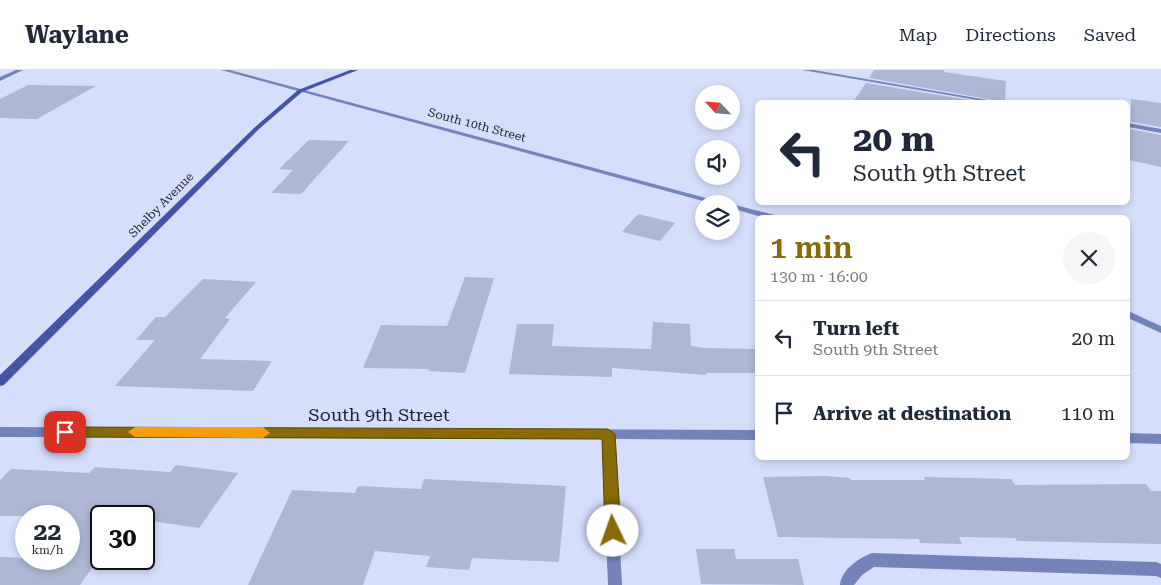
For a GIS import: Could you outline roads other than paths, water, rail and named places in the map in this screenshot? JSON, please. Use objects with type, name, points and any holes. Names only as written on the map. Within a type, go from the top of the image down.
[{"type":"street","points":[[0,79],[20,70]]},
{"type":"street","name":"South 10th Street","points":[[224,70],[695,196]]},
{"type":"street","name":"Shelby Avenue","points":[[0,382],[257,128],[300,91],[354,70]]},
{"type":"street","points":[[805,70],[984,100]]},
{"type":"street","points":[[1130,125],[1161,131]]},
{"type":"street","points":[[740,208],[765,215]]},
{"type":"street","points":[[1130,315],[1161,330]]},
{"type":"street","name":"South 9th Street","points":[[0,432],[755,435]]},
{"type":"street","points":[[608,434],[615,585]]},
{"type":"street","points":[[1130,438],[1161,439]]},
{"type":"street","points":[[847,585],[847,582],[857,570],[872,560],[1107,566],[1156,569],[1161,571]]}]
